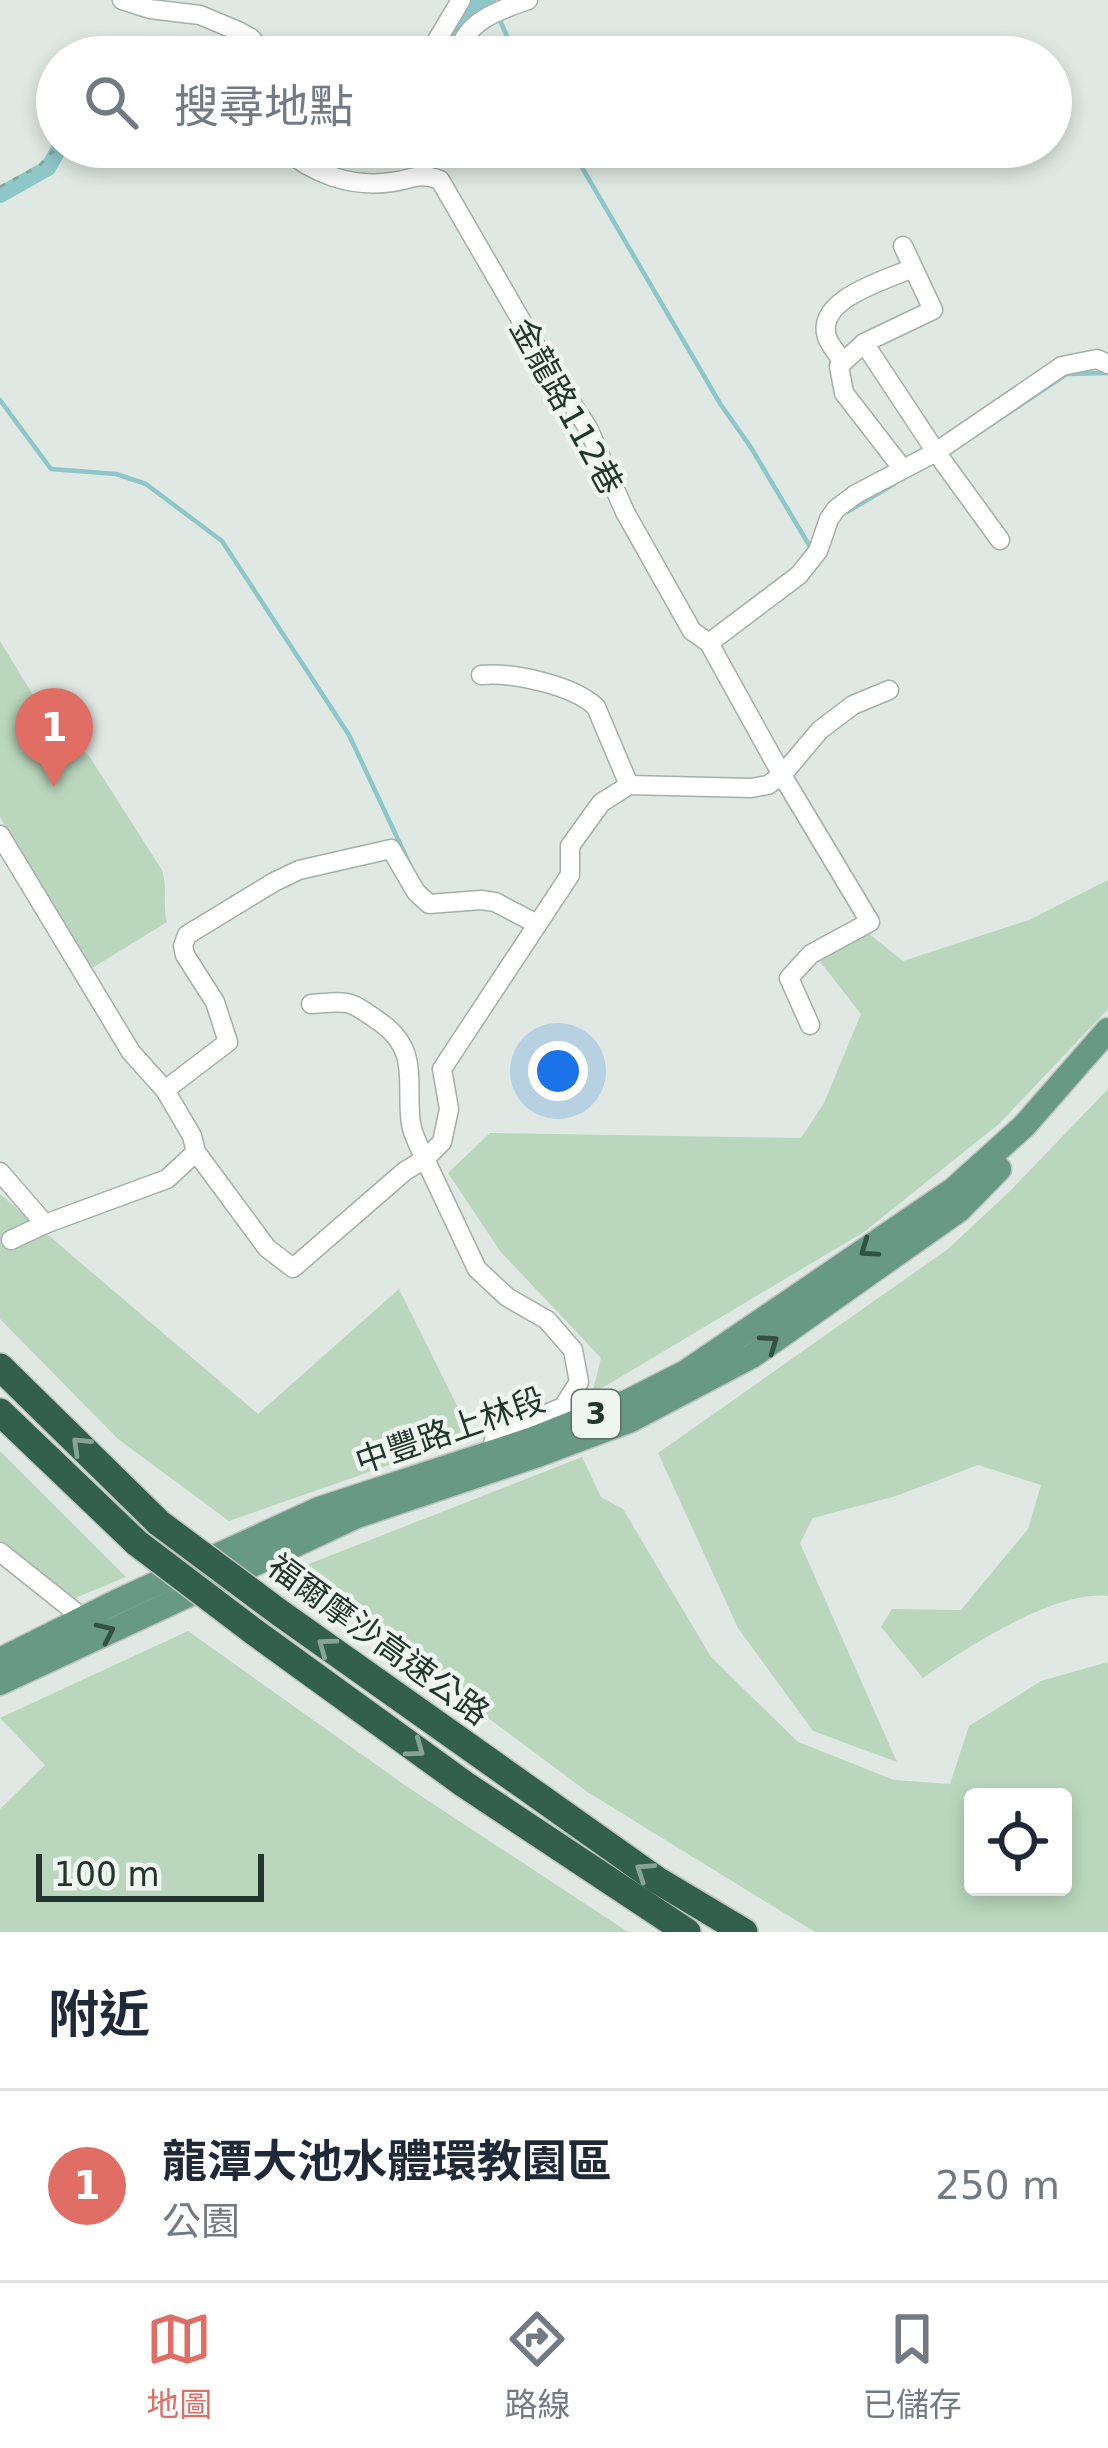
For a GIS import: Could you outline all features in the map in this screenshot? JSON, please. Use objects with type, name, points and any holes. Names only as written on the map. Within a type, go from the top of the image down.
[{"type":"highway","name":"福爾摩沙高速公路","points":[[0,1367],[160,1523],[657,1880],[744,1932]]},
{"type":"highway","name":"福爾摩沙高速公路","points":[[0,1412],[137,1543],[253,1631],[464,1784],[687,1932]]},
{"type":"main road","name":"中豐路上林段","points":[[0,1683],[357,1516],[496,1460],[686,1372],[953,1190],[1024,1126],[1108,1030]]},
{"type":"main road","name":"中豐路上林段","points":[[0,1660],[319,1509],[632,1420],[752,1356],[959,1210],[1108,1056]]},
{"type":"street","points":[[122,0],[150,9],[179,6],[230,36]]},
{"type":"street","points":[[440,36],[461,0]]},
{"type":"street","points":[[465,36],[494,8],[528,0]]},
{"type":"street","points":[[313,168],[352,182],[388,183],[422,174],[423,168]]},
{"type":"street","name":"金龍路112巷","points":[[422,174],[440,180],[588,428],[625,512],[692,631],[710,643],[870,922],[811,954],[789,978],[810,1025]]},
{"type":"street","points":[[902,468],[844,393],[838,366],[864,343],[933,310],[903,246]]},
{"type":"street","points":[[843,362],[827,339],[826,319],[835,303],[913,268]]},
{"type":"street","points":[[864,343],[1000,540]]},
{"type":"street","points":[[710,643],[799,575],[818,551],[836,509],[936,452],[1062,366],[1097,359],[1108,364]]},
{"type":"street","points":[[481,675],[534,680],[588,700],[596,707],[629,785]]},
{"type":"street","points":[[0,836],[131,1052],[165,1090],[196,1152],[267,1248],[293,1268],[442,1142],[448,1109],[442,1069],[570,875],[570,846],[602,803],[629,785],[768,785],[820,730],[853,705],[890,690]]},
{"type":"street","points":[[165,1090],[228,1042],[215,1002],[185,955],[187,935],[299,870],[392,849],[416,892],[429,904],[481,899],[537,923]]},
{"type":"street","points":[[311,1004],[351,1001],[404,1046],[412,1130],[477,1269],[506,1298],[548,1320],[573,1351],[578,1382],[562,1407],[495,1435],[496,1460]]},
{"type":"street","points":[[10,1240],[167,1179],[196,1152]]},
{"type":"street","points":[[0,1172],[45,1224]]},
{"type":"street","points":[[0,1552],[84,1618]]},
{"type":"path","points":[[0,187],[36,168]]},
{"type":"green space","points":[[0,641],[44,713],[89,756],[162,870],[167,922],[89,970],[0,817]]},
{"type":"green space","points":[[1108,880],[1108,1009],[1000,1123],[864,1232],[592,1394],[601,1358],[500,1251],[448,1173],[490,1133],[801,1138],[824,1103],[861,1014],[818,959],[862,928],[903,961],[1029,920]]},
{"type":"green space","points":[[1108,1089],[1108,1596],[1037,1611],[923,1678],[881,1627],[892,1609],[961,1610],[1028,1529],[1041,1485],[978,1465],[896,1496],[813,1518],[800,1543],[897,1762],[813,1731],[738,1628],[658,1453],[948,1249]]},
{"type":"green space","points":[[0,1194],[258,1414],[399,1289],[472,1436],[229,1521],[118,1439],[0,1319]]},
{"type":"green space","points":[[0,1451],[126,1577],[75,1598],[0,1547]]},
{"type":"green space","points":[[582,1457],[601,1497],[623,1509],[711,1657],[798,1742],[894,1780],[950,1784],[969,1726],[1041,1681],[1108,1662],[1108,1932],[815,1932],[589,1793],[291,1571]]},
{"type":"green space","points":[[188,1631],[409,1788],[628,1932],[0,1932],[0,1809],[45,1765],[0,1718]]},
{"type":"waterway","points":[[455,36],[464,10],[488,0]]},
{"type":"waterway","points":[[499,18],[507,36]]},
{"type":"waterway","points":[[0,195],[48,168]]},
{"type":"waterway","points":[[582,168],[812,550]]},
{"type":"waterway","points":[[971,438],[1067,374],[1108,373]]},
{"type":"waterway","points":[[0,400],[51,469],[116,474],[146,484],[222,541],[349,735],[410,865]]},
{"type":"waterway","points":[[847,512],[894,484]]},
{"type":"place","name":"龍潭大池水體環教園區","points":[[54,787]]}]
